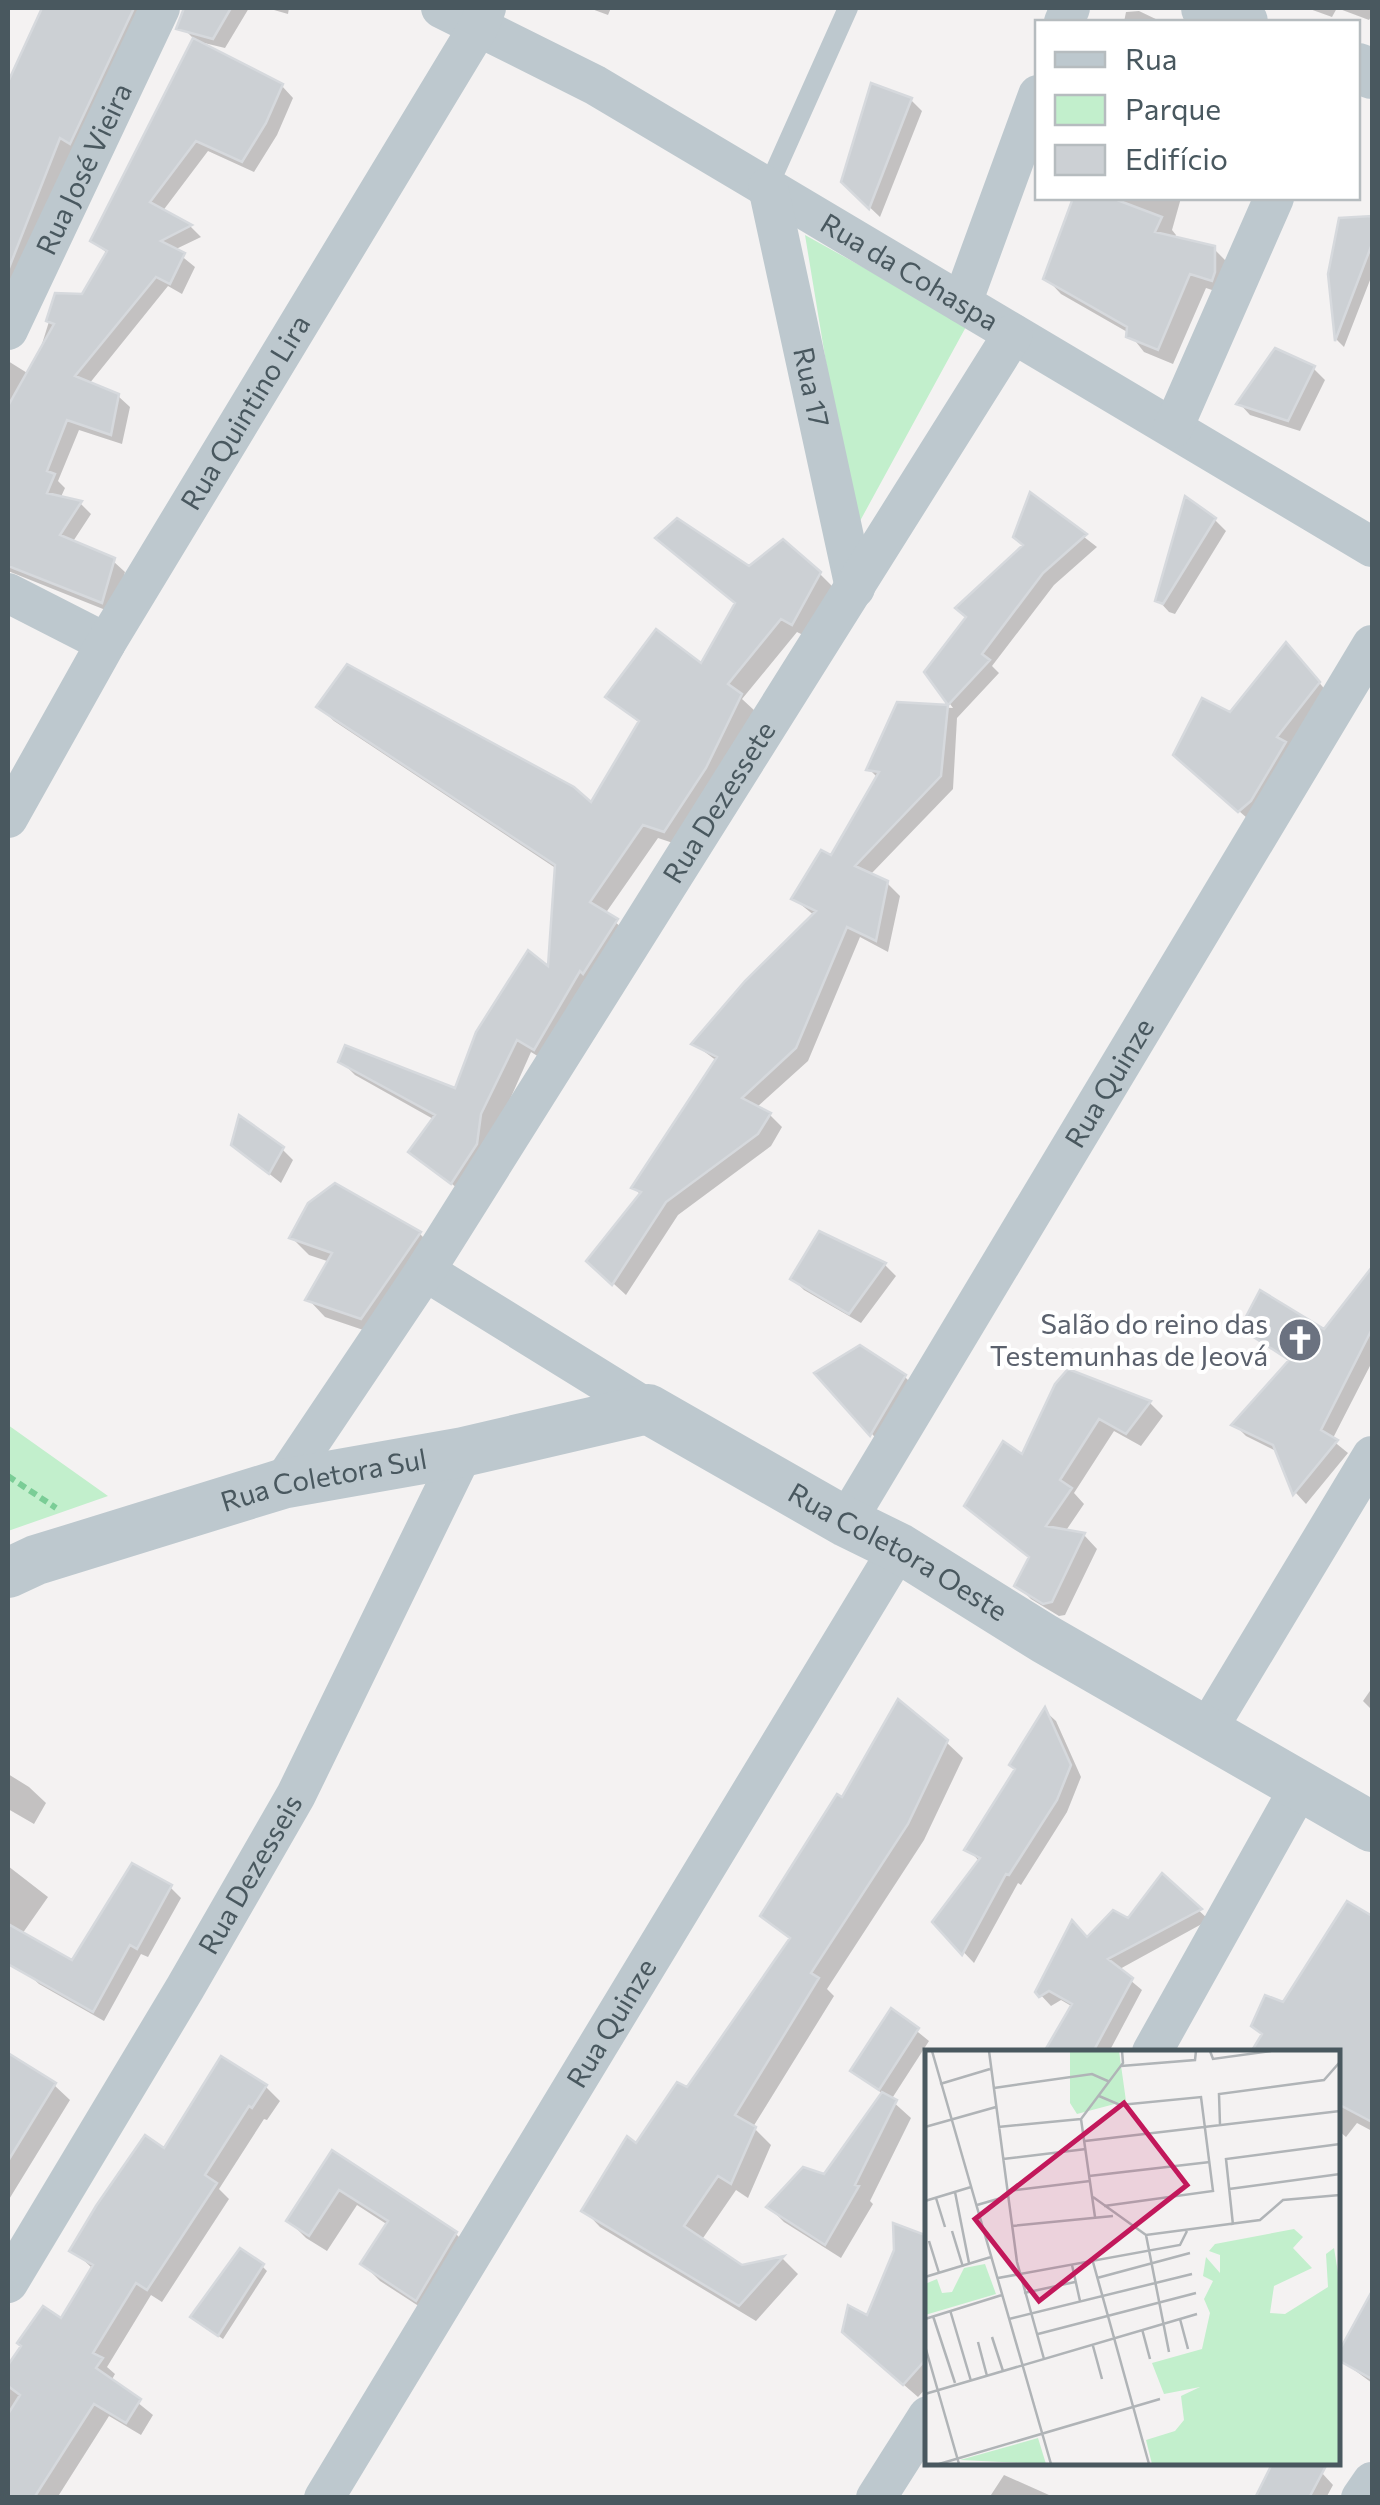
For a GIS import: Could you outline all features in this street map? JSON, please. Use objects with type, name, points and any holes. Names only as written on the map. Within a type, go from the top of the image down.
[{"type":"street","name":"Rua José Vieira","points":[[8,330],[160,8]]},
{"type":"street","name":"Rua da Cohaspa","points":[[442,8],[482,16],[1173,428],[1368,529]]},
{"type":"street","points":[[1206,8],[1238,20]]},
{"type":"street","name":"Rua Quintino Lira","points":[[8,818],[106,643],[482,16]]},
{"type":"street","points":[[962,303],[1035,104]]},
{"type":"street","name":"Rua 17","points":[[768,187],[854,588]]},
{"type":"street","points":[[1173,428],[1273,200]]},
{"type":"street","name":"Rua Dezessete","points":[[282,1484],[425,1271],[1014,334]]},
{"type":"street","points":[[8,593],[106,643]]},
{"type":"street","name":"Rua Quinze","points":[[846,1522],[1372,645]]},
{"type":"street","name":"Rua Coletora Oeste","points":[[425,1271],[648,1409],[899,1548],[1045,1639],[1372,1827]]},
{"type":"street","name":"Rua Coletora Sul","points":[[8,1572],[282,1484],[462,1452],[648,1409]]},
{"type":"street","name":"Rua Dezesseis","points":[[8,2283],[296,1795],[462,1452]]},
{"type":"street","points":[[1207,1730],[1372,1456]]},
{"type":"street","name":"Rua Quinze","points":[[324,2498],[899,1548]]},
{"type":"street","points":[[1153,2050],[1300,1785]]},
{"type":"street","points":[[876,2498],[925,2421]]},
{"type":"street","points":[[1361,2498],[1372,2482]]},
{"type":"lane","points":[[768,187],[848,8]]},
{"type":"green space","points":[[805,235],[967,325],[854,532]]},
{"type":"green space","points":[[8,1425],[108,1496],[8,1531]]},
{"type":"building","points":[[42,8],[134,8],[70,144],[60,138],[9,268],[8,82]]},
{"type":"building","points":[[184,8],[231,8],[213,39],[176,29]]},
{"type":"building","points":[[193,38],[283,84],[266,123],[242,162],[196,141],[150,202],[192,225],[161,241],[185,253],[170,284],[156,277],[75,376],[119,394],[111,435],[67,420],[47,471],[55,474],[47,493],[82,501],[60,535],[115,558],[102,603],[8,566],[8,406],[54,324],[46,321],[55,293],[82,294],[107,251],[90,241]]},
{"type":"building","points":[[871,83],[912,98],[869,209],[841,182]]},
{"type":"building","points":[[1072,200],[1117,200],[1162,217],[1155,232],[1215,246],[1212,281],[1190,274],[1158,350],[1126,337],[1127,327],[1043,279]]},
{"type":"building","points":[[1372,216],[1372,244],[1335,341],[1328,274],[1339,218]]},
{"type":"building","points":[[1275,348],[1315,366],[1288,421],[1236,404]]},
{"type":"building","points":[[1030,492],[1087,534],[1043,573],[982,654],[990,660],[948,705],[924,672],[966,617],[955,608],[1023,545],[1013,537]]},
{"type":"building","points":[[1185,496],[1216,518],[1163,604],[1155,601]]},
{"type":"building","points":[[677,518],[749,566],[783,539],[821,572],[792,625],[781,619],[728,684],[742,694],[706,768],[664,832],[643,825],[590,902],[618,919],[583,974],[580,971],[534,1050],[517,1040],[481,1114],[477,1144],[451,1184],[408,1152],[435,1115],[338,1062],[345,1045],[455,1088],[476,1032],[528,950],[548,966],[555,865],[316,707],[347,664],[574,787],[591,802],[639,721],[605,697],[656,629],[701,663],[735,603],[655,538]]},
{"type":"building","points":[[1286,642],[1320,682],[1277,737],[1286,742],[1251,801],[1238,812],[1173,755],[1202,698],[1230,712]]},
{"type":"building","points":[[897,702],[948,705],[941,776],[855,866],[888,881],[876,941],[847,927],[796,1048],[742,1098],[771,1113],[758,1134],[666,1202],[612,1285],[586,1261],[641,1192],[631,1188],[717,1057],[691,1044],[745,981],[816,911],[791,899],[821,850],[831,855],[879,772],[866,770]]},
{"type":"building","points":[[239,1115],[284,1147],[269,1174],[231,1145]]},
{"type":"building","points":[[335,1183],[421,1232],[361,1319],[305,1300],[332,1253],[289,1238],[308,1203]]},
{"type":"building","points":[[819,1231],[886,1263],[849,1314],[790,1279]]},
{"type":"building","points":[[1372,1267],[1372,1329],[1321,1430],[1338,1440],[1293,1495],[1273,1445],[1231,1425],[1289,1360],[1240,1328],[1260,1290],[1324,1329]]},
{"type":"building","points":[[860,1345],[906,1375],[870,1436],[814,1373]]},
{"type":"building","points":[[1068,1369],[1151,1401],[1126,1434],[1099,1419],[1060,1480],[1072,1488],[1046,1526],[1085,1533],[1052,1602],[1043,1604],[1014,1586],[1029,1557],[964,1506],[1003,1441],[1022,1454],[1055,1384]]},
{"type":"building","points":[[898,1699],[948,1740],[908,1824],[811,1973],[819,1978],[735,2115],[756,2127],[731,2184],[718,2176],[684,2226],[742,2265],[784,2256],[739,2306],[581,2211],[627,2136],[636,2143],[677,2082],[687,2087],[790,1938],[760,1916],[837,1794],[842,1797]]},
{"type":"building","points":[[1045,1707],[1071,1765],[1057,1800],[1009,1875],[1006,1874],[962,1955],[932,1922],[980,1858],[964,1850],[1015,1769],[1009,1765]]},
{"type":"building","points":[[132,1863],[172,1885],[137,1949],[130,1945],[93,2012],[8,1964],[8,1924],[72,1960]]},
{"type":"building","points":[[1162,1873],[1202,1909],[1108,1959],[1133,1978],[1094,2050],[1045,2050],[1072,2004],[1049,1991],[1039,1997],[1035,1992],[1072,1920],[1087,1937],[1113,1910],[1128,1918]]},
{"type":"building","points":[[1347,1901],[1372,1916],[1372,2122],[1340,2105],[1340,2050],[1252,2050],[1262,2034],[1251,2026],[1265,1995],[1283,2002]]},
{"type":"building","points":[[891,2008],[919,2028],[879,2090],[850,2071]]},
{"type":"building","points":[[8,2053],[56,2083],[8,2161]]},
{"type":"building","points":[[221,2056],[267,2085],[205,2175],[217,2183],[147,2290],[136,2283],[93,2353],[103,2358],[96,2368],[141,2399],[126,2423],[94,2404],[34,2498],[8,2498],[8,2414],[20,2395],[8,2386],[8,2365],[21,2346],[17,2343],[43,2306],[61,2318],[93,2265],[69,2251],[96,2206],[145,2135],[164,2148]]},
{"type":"building","points":[[882,2092],[897,2100],[855,2185],[859,2186],[825,2245],[766,2207],[803,2167],[824,2174]]},
{"type":"building","points":[[332,2150],[457,2232],[416,2301],[360,2264],[388,2221],[339,2190],[309,2236],[286,2221]]},
{"type":"building","points":[[893,2223],[925,2235],[925,2360],[903,2385],[842,2332],[848,2305],[867,2315],[894,2250]]},
{"type":"building","points":[[240,2248],[264,2264],[218,2336],[190,2317]]},
{"type":"building","points":[[1372,2291],[1372,2379],[1340,2361],[1340,2349]]},
{"type":"building","points":[[1272,2465],[1326,2465],[1309,2498],[1255,2498]]},
{"type":"place","name":"Salão do reino das Testemunhas de Jeová","points":[[1300,1340]]}]
